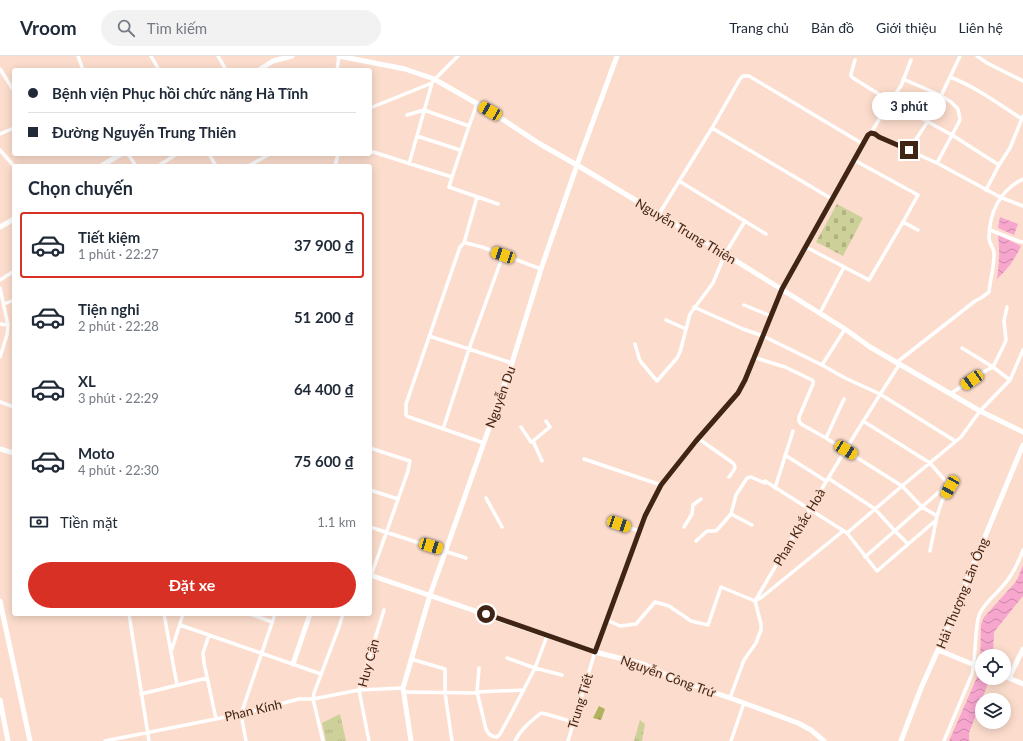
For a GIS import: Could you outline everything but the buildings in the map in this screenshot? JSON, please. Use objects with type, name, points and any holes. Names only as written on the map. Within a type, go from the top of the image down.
[{"type":"street","points":[[78,56],[82,68]]},
{"type":"street","points":[[151,56],[158,68]]},
{"type":"street","points":[[218,56],[225,68]]},
{"type":"street","points":[[262,68],[277,58],[292,56]]},
{"type":"street","points":[[337,68],[339,56]]},
{"type":"street","name":"Nguyễn Trung Thiên","points":[[339,56],[405,69],[433,81],[477,104],[540,144],[782,289],[845,329],[870,348],[980,411],[1023,432]]},
{"type":"street","points":[[372,107],[433,81],[458,56]]},
{"type":"street","name":"Nguyễn Du","points":[[411,741],[403,690],[430,595],[512,363],[541,269],[577,165],[617,56]]},
{"type":"street","points":[[909,150],[928,121],[960,56]]},
{"type":"street","points":[[977,56],[987,63],[1023,81]]},
{"type":"street","points":[[856,60],[851,76],[890,101],[928,121],[999,165]]},
{"type":"street","name":"Trung Tiết","points":[[568,741],[595,652],[645,516],[661,485],[738,393],[745,380],[753,357],[782,289],[863,144],[901,86],[911,60]]},
{"type":"street","points":[[0,69],[12,88]]},
{"type":"street","points":[[659,214],[743,76],[748,75],[863,144]]},
{"type":"street","points":[[950,77],[959,80],[981,92],[1022,117],[1010,148],[986,190]]},
{"type":"street","points":[[903,79],[941,96],[951,102],[958,109],[960,120],[937,163]]},
{"type":"street","points":[[409,164],[433,81]]},
{"type":"street","points":[[477,104],[460,150],[449,187],[498,204]]},
{"type":"street","points":[[407,115],[424,110],[469,126]]},
{"type":"street","points":[[712,128],[832,200]]},
{"type":"street","points":[[0,134],[12,129]]},
{"type":"street","points":[[870,133],[937,163],[1000,197],[1023,206]]},
{"type":"street","points":[[417,136],[460,150]]},
{"type":"street","points":[[0,150],[12,164]]},
{"type":"street","points":[[372,152],[452,177]]},
{"type":"street","points":[[104,164],[118,156]]},
{"type":"street","points":[[161,164],[174,156]]},
{"type":"street","points":[[252,164],[266,156]]},
{"type":"street","points":[[806,247],[870,280],[904,222],[918,195],[854,160]]},
{"type":"street","points":[[1023,179],[1000,197],[991,221],[990,230],[1023,242]]},
{"type":"street","points":[[679,181],[766,234]]},
{"type":"street","points":[[477,197],[464,243],[460,247],[406,402],[406,415],[484,443]]},
{"type":"street","points":[[0,228],[12,220]]},
{"type":"street","points":[[635,344],[641,362],[657,381],[677,358],[690,314],[713,283],[725,254],[745,221]]},
{"type":"street","points":[[904,222],[918,230]]},
{"type":"street","name":"Phan Khắc Hoà","points":[[755,601],[827,479],[898,364],[975,301],[989,292],[995,254],[989,240],[990,230]]},
{"type":"street","points":[[464,243],[482,247],[541,269]]},
{"type":"street","points":[[443,429],[469,349],[503,255]]},
{"type":"street","points":[[820,313],[844,267]]},
{"type":"street","points":[[0,280],[12,272]]},
{"type":"street","points":[[0,288],[8,325],[7,335],[0,357]]},
{"type":"street","points":[[4,304],[12,301]]},
{"type":"street","points":[[744,305],[771,316]]},
{"type":"street","points":[[694,307],[762,336],[880,394],[955,441]]},
{"type":"street","points":[[950,394],[993,367],[1006,340],[1004,321],[1007,308]]},
{"type":"street","points":[[666,320],[686,329]]},
{"type":"street","points":[[0,324],[8,325]]},
{"type":"street","points":[[822,365],[845,329]]},
{"type":"street","points":[[429,336],[512,363]]},
{"type":"street","points":[[962,348],[993,367],[1010,380]]},
{"type":"street","points":[[847,533],[961,437],[980,411],[1010,380],[1023,350]]},
{"type":"street","points":[[753,357],[785,367],[812,380],[813,384],[800,412],[798,421],[803,426],[846,450],[902,486],[922,507],[937,516]]},
{"type":"street","points":[[826,438],[844,399]]},
{"type":"street","points":[[0,402],[12,406]]},
{"type":"street","points":[[533,441],[550,427],[546,421]]},
{"type":"street","points":[[864,421],[930,463],[950,487],[942,501],[937,516],[930,551]]},
{"type":"street","points":[[521,428],[531,442],[533,441],[542,461]]},
{"type":"street","points":[[775,488],[793,431]]},
{"type":"street","points":[[699,439],[736,465],[736,468],[729,477]]},
{"type":"street","name":"Hải Thượng Lãn Ông","points":[[901,741],[921,688],[1023,445]]},
{"type":"street","points":[[0,449],[12,453]]},
{"type":"street","points":[[372,449],[410,461],[387,533],[372,572]]},
{"type":"street","points":[[785,455],[875,509],[908,544]]},
{"type":"street","points":[[584,459],[661,485]]},
{"type":"street","points":[[696,541],[707,531],[715,531],[718,529],[731,514],[736,495],[747,478],[751,477],[775,488]]},
{"type":"street","points":[[765,481],[847,533],[865,558],[877,571],[936,521]]},
{"type":"street","points":[[865,558],[948,484]]},
{"type":"street","points":[[372,491],[398,499]]},
{"type":"street","points":[[486,498],[502,527]]},
{"type":"street","points":[[684,527],[692,514],[693,505],[700,499]]},
{"type":"street","points":[[731,514],[752,525]]},
{"type":"street","points":[[608,521],[639,531]]},
{"type":"street","points":[[372,528],[466,558]]},
{"type":"street","points":[[755,601],[762,597],[843,531]]},
{"type":"street","points":[[978,649],[977,626],[979,615],[1013,573],[1017,567],[1023,550]]},
{"type":"street","name":"Nguyễn Công Trứ","points":[[372,575],[595,652],[643,664],[673,678],[798,722],[817,734],[824,741]]},
{"type":"street","points":[[607,620],[620,626],[636,624],[655,602],[669,606],[691,620],[708,625],[721,587],[755,601]]},
{"type":"street","points":[[0,600],[30,741]]},
{"type":"street","points":[[730,698],[744,660],[756,643],[761,630],[761,624],[755,601]]},
{"type":"street","name":"Huy Cận","points":[[369,741],[359,690],[384,610]]},
{"type":"street","points":[[128,616],[149,741]]},
{"type":"street","points":[[164,616],[177,685]]},
{"type":"street","points":[[171,650],[182,616]]},
{"type":"street","points":[[256,616],[272,622]]},
{"type":"street","points":[[246,741],[241,714],[274,616]]},
{"type":"street","points":[[293,664],[309,616]]},
{"type":"street","points":[[323,741],[313,699],[342,616]]},
{"type":"street","points":[[180,624],[321,674]]},
{"type":"street","points":[[209,635],[203,653],[216,719]]},
{"type":"street","points":[[480,668],[478,692],[486,729],[489,734],[495,737],[500,734],[524,690],[535,668],[547,636]]},
{"type":"street","points":[[1011,670],[1023,649]]},
{"type":"street","points":[[938,650],[975,665]]},
{"type":"street","points":[[507,658],[535,668],[562,675]]},
{"type":"street","points":[[411,659],[445,669],[445,693],[452,741]]},
{"type":"street","points":[[944,741],[975,671]]},
{"type":"street","points":[[141,694],[207,678]]},
{"type":"street","points":[[1011,679],[1023,684]]},
{"type":"street","name":"Phan Kính","points":[[105,741],[241,714],[298,699],[313,699],[359,690],[403,690],[445,693],[524,690]]},
{"type":"street","points":[[0,700],[8,741]]},
{"type":"street","points":[[731,741],[744,703]]},
{"type":"street","points":[[515,741],[520,733],[541,713],[573,722]]},
{"type":"green space","points":[[837,204],[863,218],[843,256],[816,242]]},
{"type":"green space","points":[[599,706],[605,709],[601,720],[593,718]]},
{"type":"green space","points":[[340,714],[346,741],[326,741],[322,723]]},
{"type":"green space","points":[[640,720],[645,724],[642,741],[634,741]]},
{"type":"water","points":[[1000,217],[1018,224],[1014,235],[998,228]]},
{"type":"water","points":[[998,235],[1021,246],[1011,264],[997,279],[999,257]]},
{"type":"water","points":[[1023,565],[1023,596],[994,632],[993,649],[980,649],[981,625],[984,617],[1018,578]]},
{"type":"water","points":[[975,682],[975,685],[987,685],[984,693],[975,693],[975,717],[969,733],[970,741],[949,741]]},
{"type":"route","points":[[486,614],[595,652],[634,543],[645,516],[661,485],[696,441],[738,393],[745,380],[753,357],[782,289],[868,135],[871,133],[875,134],[909,150]]}]
